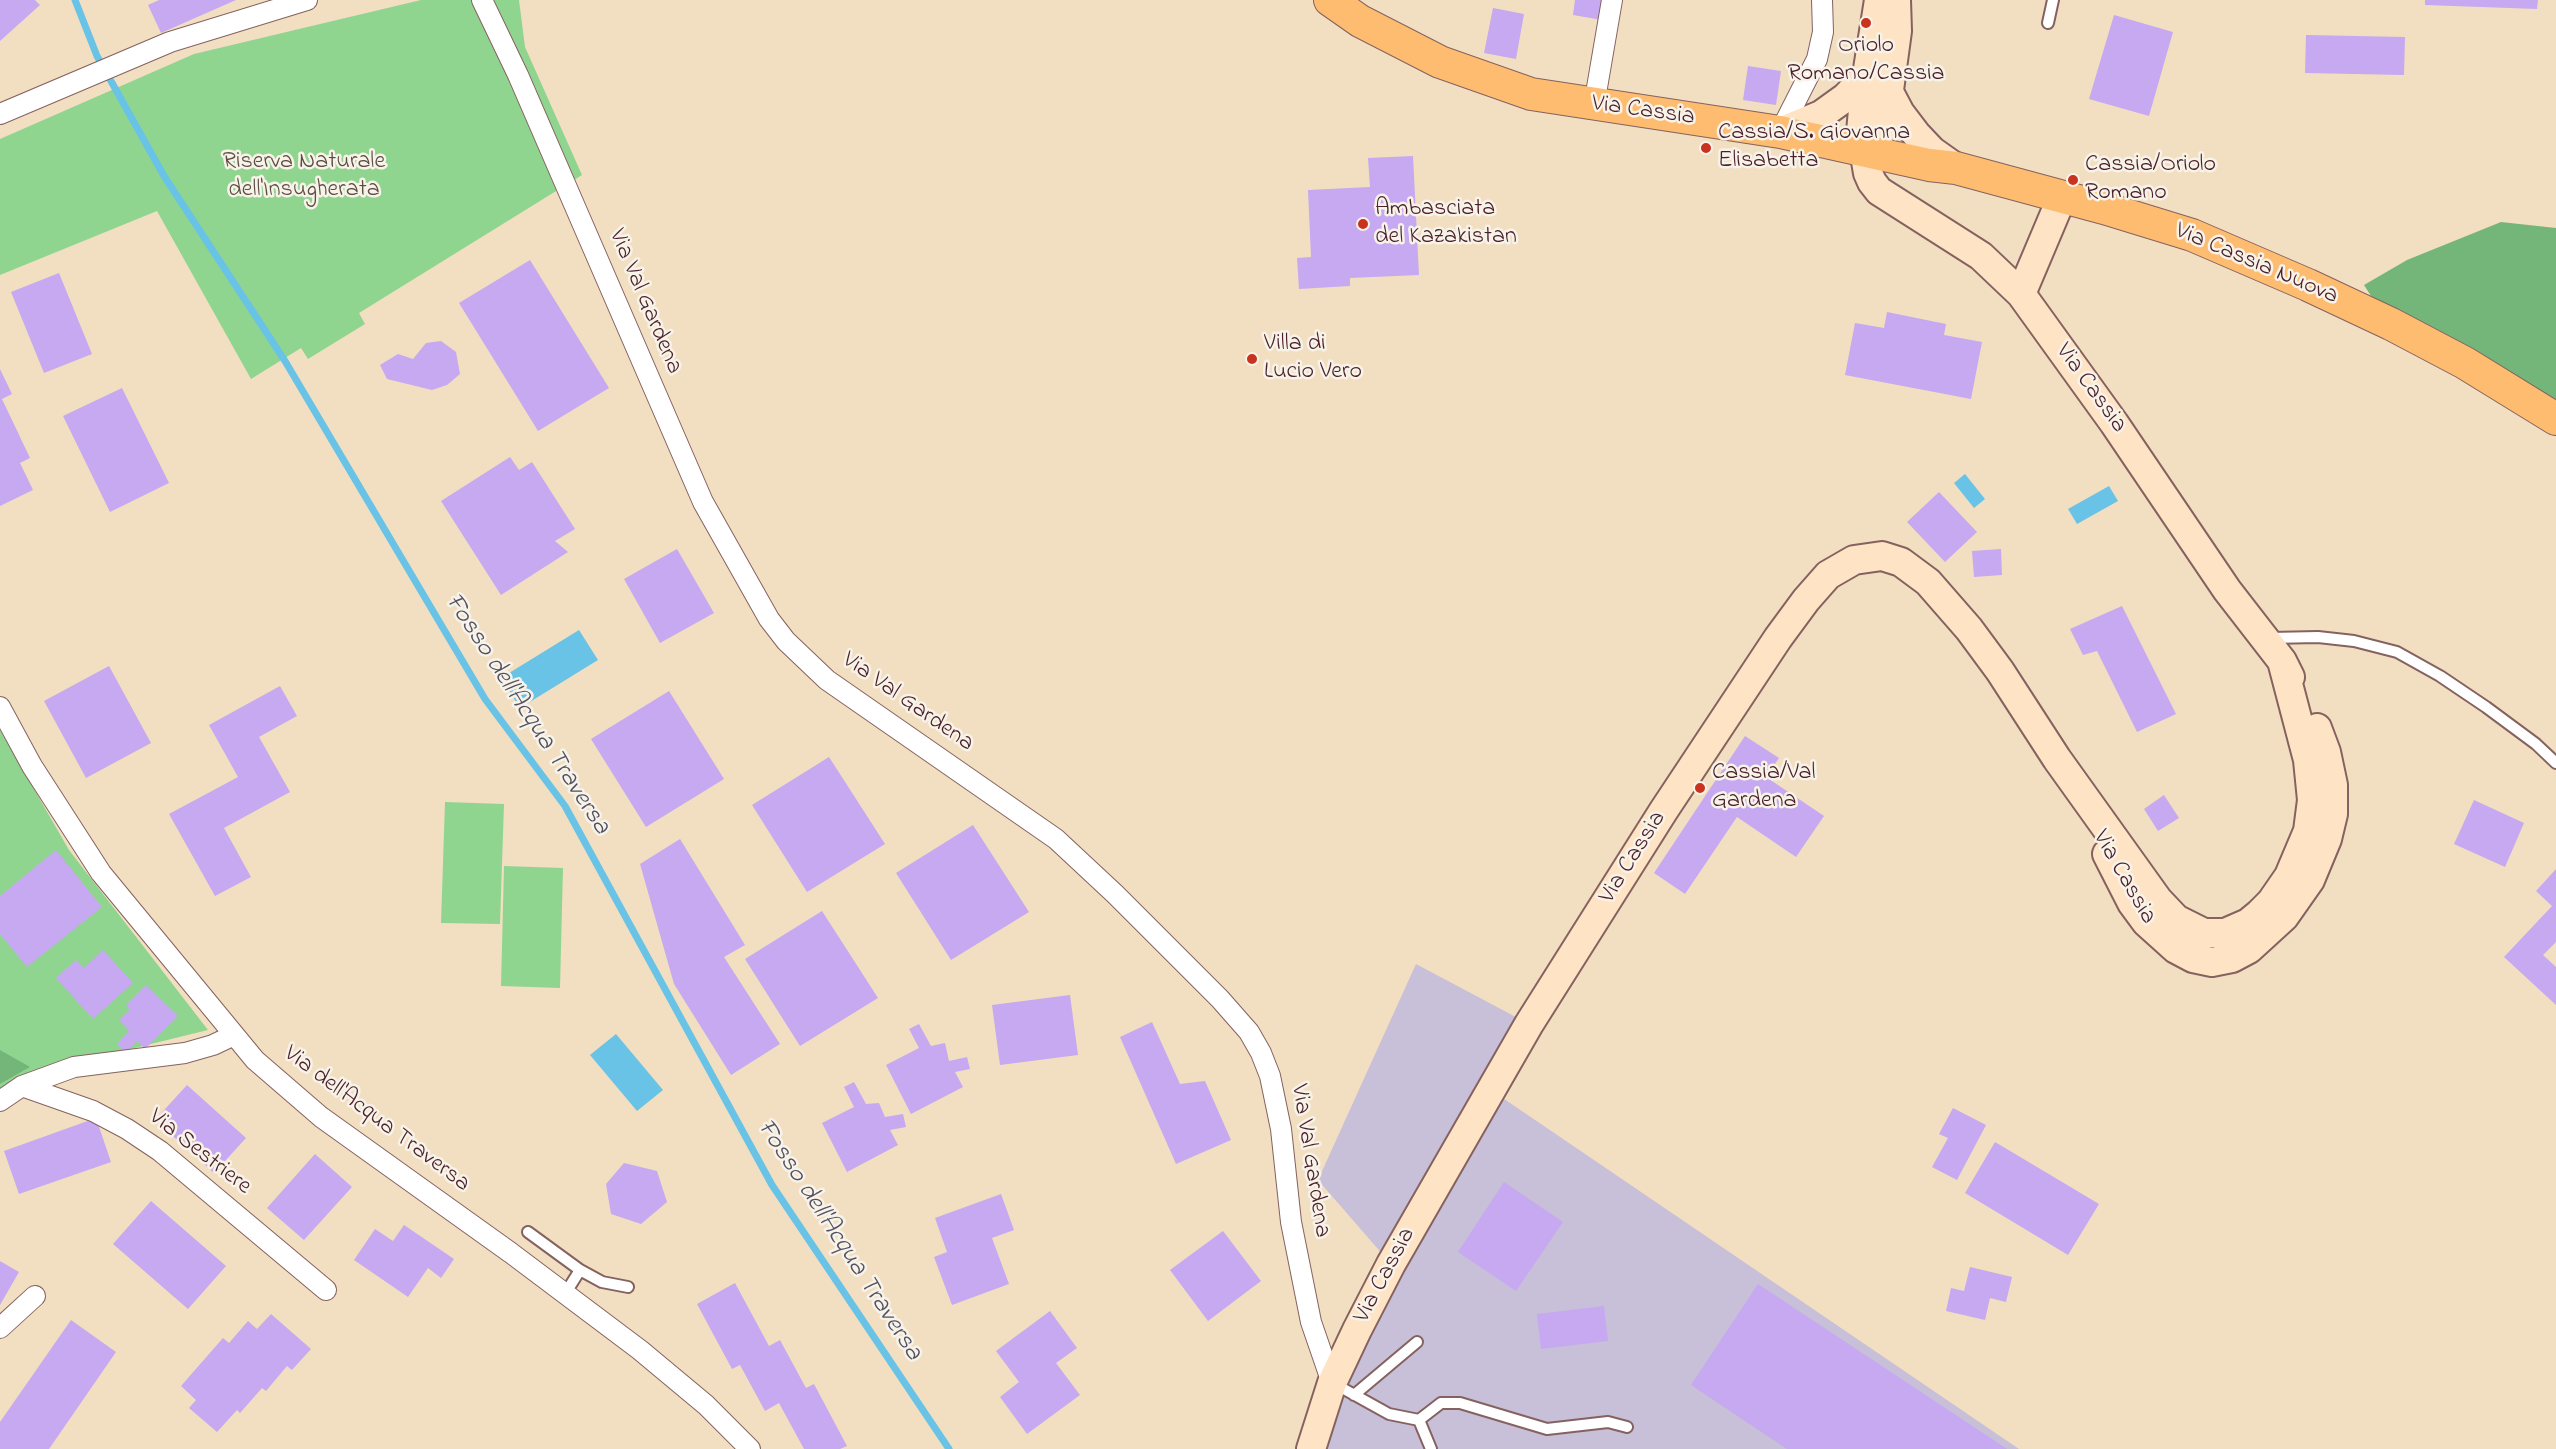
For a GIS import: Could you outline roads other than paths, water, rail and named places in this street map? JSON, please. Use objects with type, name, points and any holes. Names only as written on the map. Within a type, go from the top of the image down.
[{"type":"main road","name":"Via Cassia","points":[[1330,0],[1360,21],[1392,39],[1471,75],[1531,94],[1780,132],[1864,150]]},
{"type":"main road","name":"Via Cassia Nuova","points":[[1864,150],[1929,165],[1956,168],[2104,208],[2192,236],[2308,285],[2465,363],[2556,419]]},
{"type":"street","points":[[0,114],[170,42],[307,0]]},
{"type":"street","points":[[1594,105],[1612,0]]},
{"type":"street","points":[[1780,132],[1817,58],[1823,32],[1822,0]]},
{"type":"street","points":[[1879,0],[1861,120],[1864,150],[1873,145],[1879,136],[1890,94],[1897,31],[1896,0]]},
{"type":"street","name":"Via Val Gardena","points":[[484,4],[703,502],[769,618],[786,640],[827,680],[1056,839],[1220,999],[1249,1032],[1270,1076],[1281,1129],[1291,1222],[1311,1322],[1343,1389]]},
{"type":"street","points":[[1780,132],[1821,116],[1846,97],[1868,74]]},
{"type":"street","points":[[1890,94],[1900,113],[1916,134],[1932,151],[1956,168]]},
{"type":"street","name":"Via Cassia","points":[[1311,1449],[1343,1389],[1357,1330],[1391,1264],[1529,1024],[1664,810],[1778,638],[1828,575],[1854,560],[1872,555],[1892,558],[1912,568],[1928,582],[1969,629],[2057,759],[2132,903],[2152,930],[2176,949],[2202,961],[2222,961],[2239,955],[2250,949],[2284,917],[2310,880],[2327,839],[2332,820],[2333,785],[2326,752],[2315,723],[2282,661],[2227,590],[2114,423],[2021,294],[1995,268],[1964,244],[1879,191],[1868,173],[1864,150]]},
{"type":"street","points":[[2021,294],[2062,197]]},
{"type":"street","name":"Via dell'Acqua Traversa","points":[[0,707],[32,766],[90,856],[234,1035],[275,1078],[321,1117],[565,1294],[674,1378],[706,1405],[750,1449]]},
{"type":"street","points":[[0,1101],[22,1086],[74,1067],[185,1053],[213,1045],[234,1035]]},
{"type":"street","name":"Via Sestriere","points":[[22,1086],[93,1111],[127,1129],[160,1151],[326,1290]]},
{"type":"street","points":[[0,1328],[35,1296]]},
{"type":"lane","points":[[2048,23],[2053,0]]},
{"type":"lane","points":[[2264,638],[2318,637],[2354,641],[2397,652],[2440,676],[2486,707],[2556,762]]},
{"type":"lane","points":[[528,1232],[580,1270],[602,1282],[628,1287]]},
{"type":"lane","points":[[565,1294],[580,1270]]},
{"type":"lane","points":[[1417,1342],[1343,1389],[1389,1414],[1419,1420],[1441,1403],[1460,1403],[1546,1428],[1608,1422],[1627,1427]]},
{"type":"lane","points":[[1419,1420],[1431,1449]]},
{"type":"water","points":[[1965,474],[1985,499],[1974,508],[1954,483]]},
{"type":"water","points":[[2109,486],[2118,501],[2077,524],[2068,509]]},
{"type":"water","points":[[579,630],[598,660],[520,708],[501,678]]},
{"type":"water","points":[[616,1034],[663,1090],[637,1111],[590,1055]]},
{"type":"waterway","name":"Fosso dell'Acqua Traversa","points":[[75,0],[97,56],[164,176],[285,361],[485,699],[565,806],[772,1185],[949,1449]]},
{"type":"place","name":"Oriolo Romano/Cassia","points":[[1866,23]]},
{"type":"place","name":"Cassia/S. Giovanna Elisabetta","points":[[1706,148]]},
{"type":"place","name":"Cassia/Oriolo Romano","points":[[2073,180]]},
{"type":"place","name":"Ambasciata del Kazakistan","points":[[1363,224]]},
{"type":"place","name":"Villa di Lucio Vero","points":[[1252,359]]},
{"type":"place","name":"Cassia/Val Gardena","points":[[1700,788]]},
{"type":"park label","name":"Riserva Naturale dell'Insugherata","points":[[304,177]]}]
